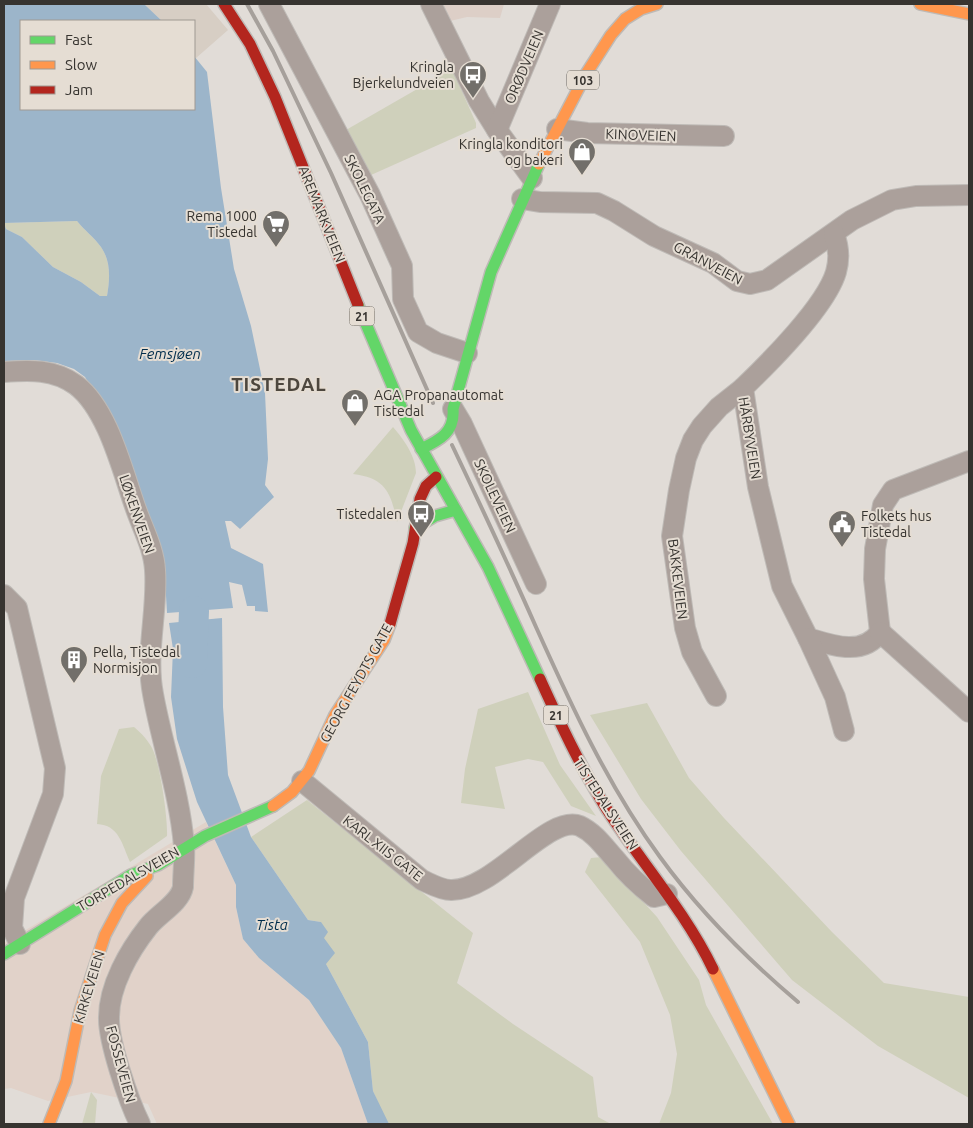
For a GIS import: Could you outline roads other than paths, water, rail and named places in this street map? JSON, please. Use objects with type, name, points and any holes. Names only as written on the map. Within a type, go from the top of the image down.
[{"type":"main road","name":"AREMARKVEIEN","points":[[224,4],[250,44],[275,97],[354,296],[411,430]]},
{"type":"main road","name":"103","points":[[421,449],[439,440],[450,429],[454,420],[448,412],[491,272],[522,199],[557,129],[611,34],[625,19],[641,9],[657,4]]},
{"type":"main road","points":[[920,4],[969,14]]},
{"type":"main road","points":[[411,430],[423,426]]},
{"type":"main road","name":"21","points":[[411,430],[436,477]]},
{"type":"main road","name":"TISTEDALSVEIEN","points":[[436,477],[488,567],[579,762],[607,809],[667,894],[709,961],[789,1124]]},
{"type":"main road","name":"GEORG FEYDTS GATE","points":[[257,813],[277,804],[302,781],[309,771],[338,709],[384,640],[396,609],[420,498],[426,486],[436,477]]},
{"type":"main road","points":[[415,528],[435,516],[456,510]]},
{"type":"main road","name":"TORPEDALSVEIEN","points":[[12,949],[131,875],[158,865],[204,836],[257,813]]},
{"type":"main road","name":"KIRKEVEIEN","points":[[48,1124],[66,1081],[80,1011],[105,936],[122,903],[158,865]]},
{"type":"street","name":"SKOLEGATA","points":[[269,4],[374,204],[402,266],[403,300],[418,332],[437,343],[467,353]]},
{"type":"street","points":[[431,4],[479,101],[496,130],[532,178]]},
{"type":"street","name":"ORØDVEIEN","points":[[496,130],[550,4]]},
{"type":"street","name":"KINOVEIEN","points":[[557,129],[587,133],[724,136]]},
{"type":"street","name":"GRANVEIEN","points":[[522,199],[540,202],[597,203],[614,211],[654,236],[706,259],[737,281],[750,284],[767,280],[852,220],[892,200],[916,196],[967,199]]},
{"type":"street","name":"HÅRBYVEIEN","points":[[834,234],[839,256],[836,272],[827,291],[786,344],[743,388],[758,487],[770,528],[782,586],[839,707],[844,731]]},
{"type":"street","name":"LØKENVEIEN","points":[[4,372],[44,371],[59,375],[76,385],[91,399],[100,415],[124,473],[149,542],[155,569],[151,665],[152,694],[165,742],[184,847]]},
{"type":"street","name":"BAKKEVEIEN","points":[[716,696],[692,652],[685,628],[672,536],[681,482],[693,440],[702,426],[719,407],[743,388]]},
{"type":"street","name":"SKOLEVEIEN","points":[[448,412],[462,424],[536,584]]},
{"type":"street","points":[[808,638],[834,646],[849,648],[866,644],[875,639],[880,632],[874,564],[883,505],[893,490],[969,461]]},
{"type":"street","points":[[4,595],[17,608],[55,768],[53,794],[14,898],[12,949]]},
{"type":"street","points":[[880,632],[969,712]]},
{"type":"street","name":"KARL XIIS GATE","points":[[302,781],[422,880],[441,889],[463,889],[482,882],[546,834],[566,825],[579,826],[591,834],[640,886],[654,897],[667,894]]},
{"type":"street","name":"FOSSEVEIEN","points":[[140,1124],[126,1090],[117,1058],[110,1028],[110,1008],[120,976],[139,938],[182,891],[184,847]]},
{"type":"water","name":"Femsjøen","points":[[4,4],[144,4],[161,20],[20,20],[20,110],[195,110],[195,57],[207,72],[221,188],[234,269],[251,326],[265,393],[268,459],[265,485],[274,497],[240,529],[231,521],[225,521],[231,548],[263,564],[268,612],[255,611],[255,606],[247,606],[242,585],[229,582],[233,608],[167,613],[164,561],[107,413],[85,377],[74,369],[57,363],[34,360],[4,361]],"holes":[[[77,221],[98,243],[107,258],[109,277],[107,296],[100,296],[81,282],[53,267],[22,237],[6,229],[4,223]]]},
{"type":"water","name":"Tista","points":[[222,618],[223,707],[228,775],[251,837],[308,920],[321,922],[328,932],[324,938],[335,953],[326,964],[368,1042],[373,1091],[389,1124],[368,1124],[341,1048],[309,1000],[259,958],[243,939],[236,907],[236,885],[197,802],[177,739],[171,697],[173,649],[169,623]]},
{"type":"waterway","points":[[192,663],[194,611]]},
{"type":"railway","points":[[247,4],[273,51],[331,173],[433,403]]},
{"type":"railway","points":[[452,445],[577,716],[607,774],[641,830],[675,877],[724,934],[798,1002]]},
{"type":"place","name":"Kringla Bjerkelundveien","points":[[473,99]]},
{"type":"place","name":"Kringla konditori og bakeri","points":[[582,176]]},
{"type":"place","name":"Rema 1000 Tistedal","points":[[276,248]]},
{"type":"place","name":"AGA Propanautomat Tistedal","points":[[355,427]]},
{"type":"place","name":"Tistedalen","points":[[421,538]]},
{"type":"place","name":"Folkets hus Tistedal","points":[[842,548]]},
{"type":"place","name":"Pella, Tistedal Normisjon","points":[[74,684]]},
{"type":"district","name":"TISTEDAL","points":[[279,384]]}]
